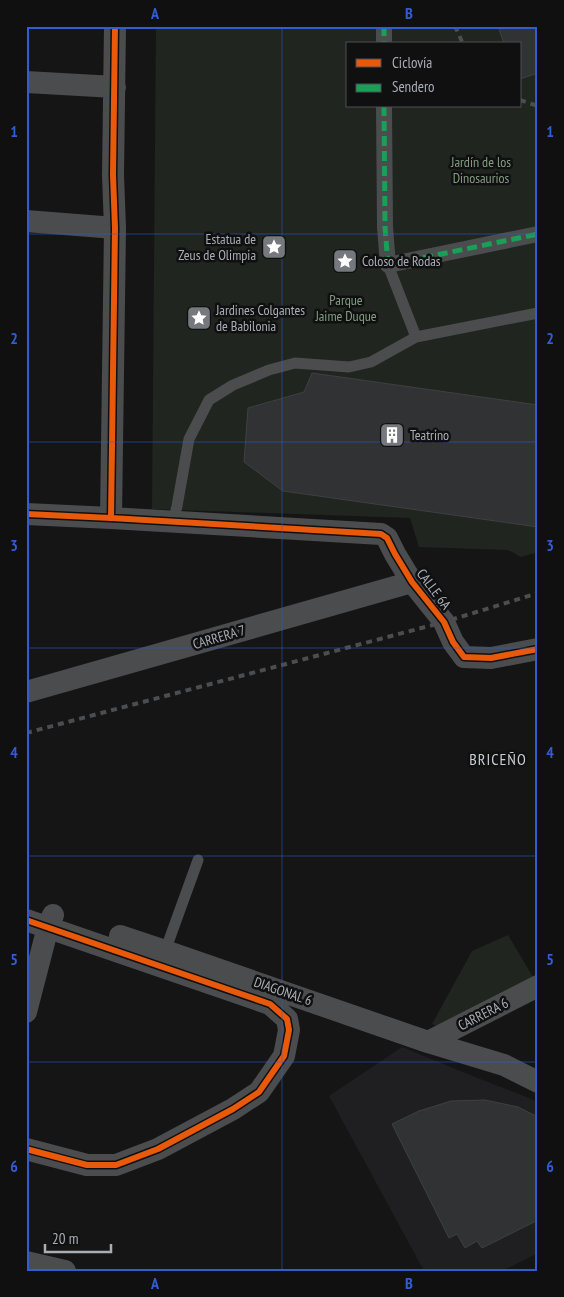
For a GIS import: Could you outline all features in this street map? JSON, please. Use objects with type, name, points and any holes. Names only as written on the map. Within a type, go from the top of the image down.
[{"type":"street","points":[[111,518],[115,228],[113,175],[115,26]]},
{"type":"street","points":[[384,26],[384,42]]},
{"type":"street","points":[[26,82],[115,87]]},
{"type":"street","points":[[384,108],[385,227],[388,265],[538,234]]},
{"type":"street","points":[[26,221],[115,228]]},
{"type":"street","points":[[26,514],[173,522]]},
{"type":"street","name":"CALLE 6A","points":[[173,522],[381,534],[387,538],[412,582],[444,622],[453,642],[464,657],[491,658],[538,650]]},
{"type":"street","name":"CARRERA 7","points":[[26,692],[412,582]]},
{"type":"street","name":"DIAGONAL 6","points":[[26,905],[51,921],[165,951],[428,1042],[504,1065],[538,1082]]},
{"type":"street","points":[[26,920],[51,921],[270,1004],[287,1019],[289,1030],[284,1056],[259,1092],[234,1109],[158,1149],[116,1165],[87,1165],[26,1149]]},
{"type":"street","points":[[26,1012],[51,921]]},
{"type":"street","name":"CARRERA 6","points":[[428,1042],[538,986]]},
{"type":"street","points":[[26,1262],[65,1271]]},
{"type":"lane","points":[[388,265],[416,336]]},
{"type":"lane","points":[[173,522],[189,439],[210,400],[233,385],[268,370],[295,363],[349,367],[372,362],[416,336],[538,313]]},
{"type":"lane","points":[[165,951],[198,860]]},
{"type":"shaded area","points":[[402,1047],[538,1102],[538,1253],[502,1271],[424,1271],[329,1096]]},
{"type":"green space","name":"Parque Jaime Duque","points":[[156,26],[538,26],[538,552],[521,557],[508,550],[419,547],[410,518],[152,509]]},
{"type":"green space","points":[[508,935],[536,982],[444,1029],[432,1024],[472,951]]},
{"type":"building","points":[[498,26],[538,26],[538,73],[522,78],[522,42],[503,42]]},
{"type":"building","name":"Teatrino","points":[[312,373],[538,405],[538,527],[283,491],[244,462],[248,408],[304,392]]},
{"type":"building","points":[[485,1100],[518,1107],[538,1117],[538,1220],[482,1248],[477,1241],[465,1248],[457,1234],[449,1238],[392,1124],[419,1111],[451,1101]]},
{"type":"railway","points":[[455,26],[462,42]]},
{"type":"railway","points":[[522,101],[538,106]]},
{"type":"railway","points":[[26,733],[444,622],[538,593]]},
{"type":"marked path","points":[[384,26],[384,42]]},
{"type":"marked path","points":[[384,108],[385,227],[388,265],[538,234]]},
{"type":"cycle path","points":[[111,518],[115,228],[113,175],[115,26]]},
{"type":"cycle path","points":[[26,514],[381,534],[387,538],[412,582],[444,622],[453,642],[464,657],[491,658],[538,649]]},
{"type":"cycle path","points":[[26,920],[270,1004],[287,1019],[289,1030],[284,1056],[259,1092],[233,1109],[158,1149],[116,1165],[87,1165],[26,1149]]},
{"type":"place","name":"Estatua de Zeus de Olimpia","points":[[274,247]]},
{"type":"place","name":"Coloso de Rodas","points":[[345,261]]},
{"type":"place","name":"Jardines Colgantes de Babilonia","points":[[199,318]]},
{"type":"place","name":"Teatrino","points":[[392,435]]},
{"type":"district","name":"BRICEÑO","points":[[498,759]]},
{"type":"park label","name":"Jardín de los Dinosaurios","points":[[481,170]]}]
